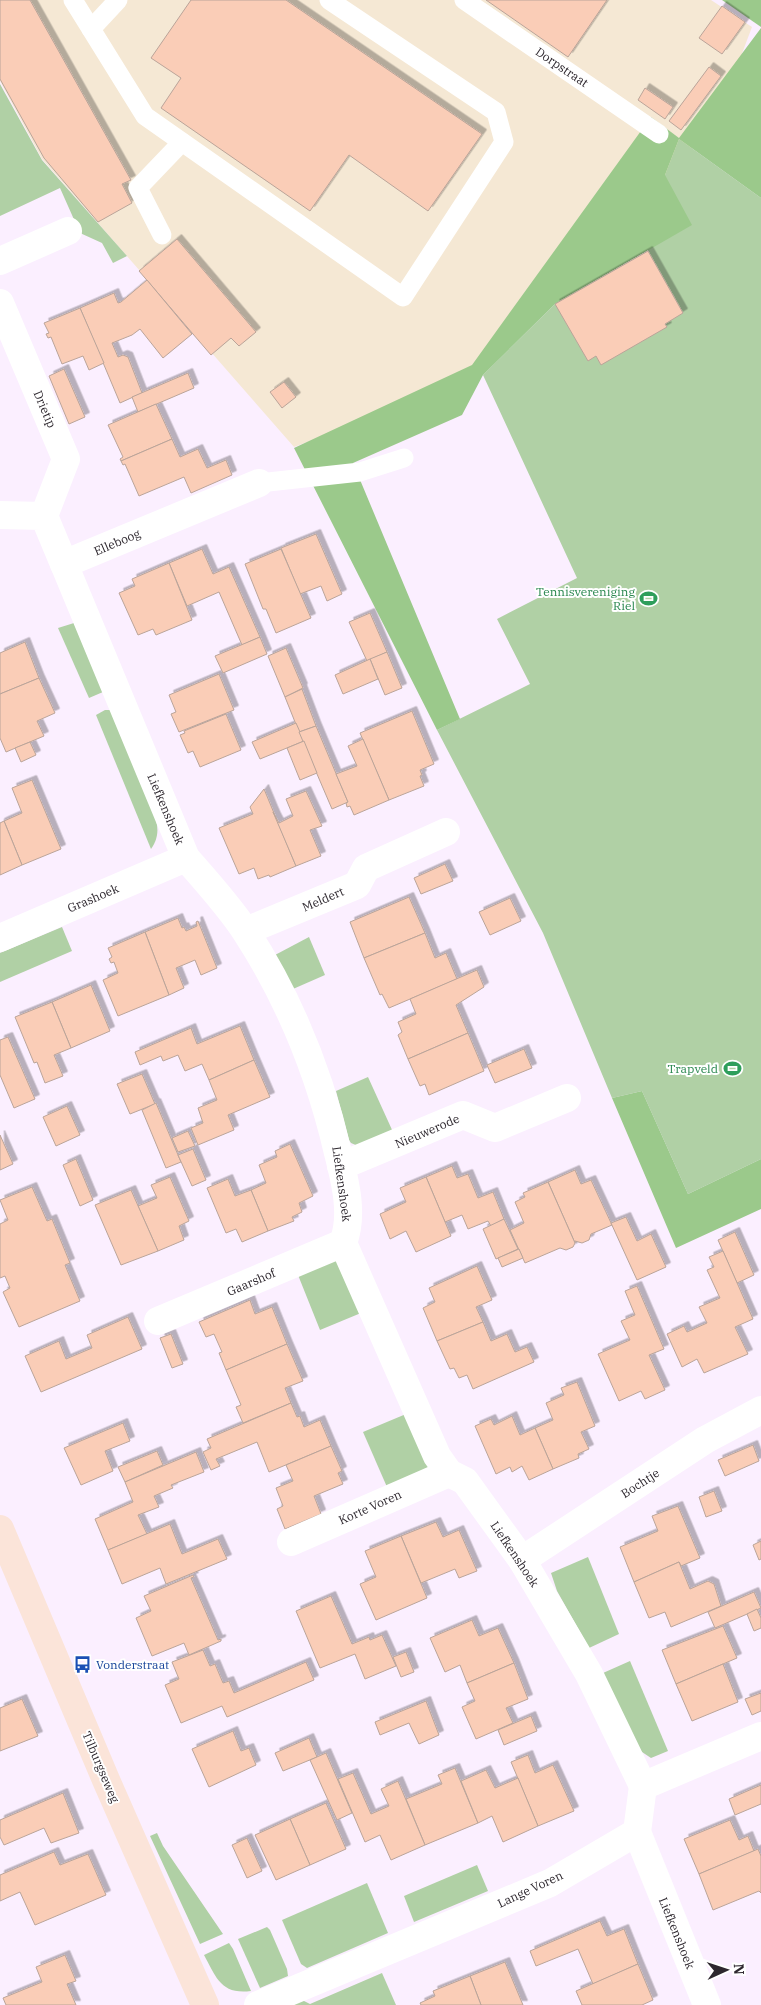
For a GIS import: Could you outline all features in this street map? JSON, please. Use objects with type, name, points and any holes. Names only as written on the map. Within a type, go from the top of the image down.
[{"type":"street","points":[[0,261],[68,231]]},
{"type":"street","name":"Drietip","points":[[0,303],[66,459],[44,516]]},
{"type":"street","name":"Elleboog","points":[[64,564],[259,483]]},
{"type":"street","points":[[0,515],[44,516],[64,564]]},
{"type":"street","name":"Liefkenshoek","points":[[64,564],[186,858],[246,931],[281,993],[298,1030],[314,1070],[331,1122],[341,1166],[348,1212],[348,1231],[344,1242],[437,1456],[449,1473],[464,1481],[522,1560],[589,1674],[643,1786]]},
{"type":"street","name":"Meldert","points":[[246,931],[357,885],[366,868],[446,832]]},
{"type":"street","name":"Grashoek","points":[[0,938],[186,858]]},
{"type":"street","name":"Nieuwerode","points":[[341,1166],[463,1115],[495,1128],[567,1098]]},
{"type":"street","name":"Gaarshof","points":[[158,1321],[344,1242]]},
{"type":"street","name":"Bochtje","points":[[522,1560],[705,1440],[761,1410]]},
{"type":"street","name":"Korte Voren","points":[[291,1542],[449,1473]]},
{"type":"street","name":"Tilburgseweg","points":[[0,1529],[205,2005]]},
{"type":"street","points":[[636,1832],[643,1786],[761,1736]]},
{"type":"street","name":"Liefkenshoek","points":[[636,1832],[707,2005]]},
{"type":"street","name":"Lange Voren","points":[[258,2005],[550,1883],[636,1832]]},
{"type":"lane","points":[[73,0],[145,116],[403,297],[504,142],[496,112],[329,0]]},
{"type":"lane","points":[[91,29],[118,0]]},
{"type":"lane","name":"Dorpstraat","points":[[464,0],[659,134]]},
{"type":"lane","points":[[162,235],[138,188],[182,142]]},
{"type":"lane","points":[[259,483],[360,472],[404,458]]},
{"type":"shaded area","points":[[0,0],[711,0],[752,27],[716,122],[472,380],[294,447],[42,159],[0,81]]},
{"type":"green space","points":[[722,0],[761,0],[761,27]]},
{"type":"green space","points":[[761,28],[761,198],[679,139],[665,175],[692,225],[555,304],[483,375],[462,415],[353,463],[460,719],[437,730],[294,448],[472,365],[651,117],[679,138]]},
{"type":"green space","points":[[0,84],[42,160],[127,256],[113,263],[102,243],[80,233],[60,188],[0,216]]},
{"type":"green space","name":"Tennisvereniging Riel","points":[[679,139],[761,198],[761,1159],[688,1194],[642,1091],[612,1098],[543,933],[437,730],[530,684],[497,619],[577,578],[483,375],[555,304],[648,251],[665,175]]},
{"type":"green space","points":[[74,623],[103,692],[89,698],[58,628]]},
{"type":"green space","points":[[105,710],[111,710],[154,812],[157,831],[156,840],[151,849],[96,715]]},
{"type":"green space","points":[[62,927],[72,951],[0,982],[0,953]]},
{"type":"green space","points":[[309,937],[325,975],[293,989],[275,955]]},
{"type":"green space","points":[[368,1077],[393,1132],[358,1146],[349,1140],[336,1091]]},
{"type":"green space","points":[[642,1091],[688,1194],[761,1159],[761,1209],[676,1248],[612,1098]]},
{"type":"green space","points":[[337,1259],[361,1313],[320,1330],[298,1275]]},
{"type":"green space","points":[[406,1414],[429,1468],[387,1487],[363,1432]]},
{"type":"green space","points":[[588,1557],[619,1634],[589,1648],[557,1591],[551,1573]]},
{"type":"green space","points":[[630,1661],[668,1751],[651,1758],[639,1750],[603,1673]]},
{"type":"green space","points":[[157,1833],[163,1846],[223,1934],[200,1944],[150,1836]]},
{"type":"green space","points":[[477,1865],[488,1891],[414,1922],[404,1896]]},
{"type":"green space","points":[[367,1883],[388,1933],[307,1968],[301,1964],[282,1920]]},
{"type":"green space","points":[[267,1927],[287,1969],[288,1976],[260,1988],[238,1939]]},
{"type":"green space","points":[[229,1943],[251,1991],[241,1992],[226,1987],[216,1977],[204,1955]]},
{"type":"green space","points":[[382,1973],[396,2005],[291,2005],[302,2000],[310,2004]]},
{"type":"building","points":[[0,0],[30,0],[131,180],[122,184],[132,203],[98,222],[44,158],[0,79]]},
{"type":"building","points":[[191,0],[286,0],[482,134],[428,211],[349,155],[310,211],[161,108],[181,78],[151,58]]},
{"type":"building","points":[[486,0],[607,0],[568,57]]},
{"type":"building","points":[[722,6],[745,22],[722,54],[699,38]]},
{"type":"building","points":[[709,67],[721,76],[681,130],[669,121]]},
{"type":"building","points":[[645,88],[673,107],[665,119],[638,100]]},
{"type":"building","points":[[177,239],[256,332],[239,346],[231,338],[211,355],[139,271]]},
{"type":"building","points":[[648,251],[683,313],[665,324],[667,327],[601,365],[596,356],[588,361],[555,304]]},
{"type":"building","points":[[147,280],[192,334],[163,358],[140,329],[132,335],[112,343],[118,357],[123,355],[128,357],[142,393],[120,403],[80,308],[114,293],[118,303],[121,302]]},
{"type":"building","points":[[80,308],[104,363],[89,370],[83,356],[62,364],[51,337],[48,338],[46,334],[49,333],[44,323]]},
{"type":"building","points":[[64,369],[85,417],[69,424],[49,376]]},
{"type":"building","points":[[188,373],[194,388],[138,412],[132,397]]},
{"type":"building","points":[[284,382],[296,397],[282,408],[270,392]]},
{"type":"building","points":[[156,404],[172,439],[121,461],[120,459],[123,457],[108,425]]},
{"type":"building","points":[[172,439],[180,457],[198,449],[207,468],[226,460],[232,475],[191,493],[184,477],[139,496],[125,464],[123,465],[121,461]]},
{"type":"building","points":[[316,534],[342,594],[327,601],[321,586],[300,594],[281,548]]},
{"type":"building","points":[[202,549],[213,574],[229,567],[260,637],[242,645],[219,592],[187,606],[169,563]]},
{"type":"building","points":[[281,549],[311,618],[276,633],[266,609],[263,609],[245,564]]},
{"type":"building","points":[[169,563],[192,620],[156,635],[153,629],[138,635],[119,593],[135,586],[132,579]]},
{"type":"building","points":[[370,613],[387,652],[367,661],[349,622]]},
{"type":"building","points":[[260,637],[267,654],[223,673],[215,656]]},
{"type":"building","points":[[25,642],[39,678],[0,694],[0,653]]},
{"type":"building","points":[[286,648],[303,688],[285,697],[268,656]]},
{"type":"building","points":[[387,652],[402,688],[385,695],[370,659]]},
{"type":"building","points":[[370,659],[378,679],[343,694],[335,675]]},
{"type":"building","points":[[219,674],[234,710],[179,732],[171,714],[176,712],[169,695]]},
{"type":"building","points":[[39,678],[55,713],[37,721],[44,736],[6,752],[0,738],[0,694]]},
{"type":"building","points":[[302,689],[316,726],[299,732],[285,697]]},
{"type":"building","points":[[412,711],[434,764],[420,770],[424,786],[389,800],[360,733]]},
{"type":"building","points":[[226,714],[241,750],[200,767],[193,751],[188,753],[180,735],[185,733],[184,731]]},
{"type":"building","points":[[296,723],[304,741],[260,759],[252,742]]},
{"type":"building","points":[[316,726],[348,802],[332,809],[299,732]]},
{"type":"building","points":[[363,739],[389,800],[354,815],[350,806],[347,807],[346,803],[348,802],[336,774],[357,766],[348,746]]},
{"type":"building","points":[[304,741],[317,773],[300,780],[287,748]]},
{"type":"building","points":[[30,742],[36,755],[21,762],[15,748]]},
{"type":"building","points":[[32,780],[61,849],[22,865],[4,821],[22,813],[12,788]]},
{"type":"building","points":[[264,789],[296,866],[270,877],[269,875],[258,879],[254,868],[239,874],[219,828],[253,814],[250,807]]},
{"type":"building","points":[[306,791],[322,826],[310,830],[321,856],[296,866],[273,812],[279,823],[293,816],[286,799]]},
{"type":"building","points":[[4,821],[22,865],[0,875],[0,823]]},
{"type":"building","points":[[445,864],[453,881],[421,894],[414,878]]},
{"type":"building","points":[[409,897],[425,933],[364,958],[350,922]]},
{"type":"building","points":[[510,898],[521,921],[490,935],[479,912]]},
{"type":"building","points":[[178,918],[182,928],[184,927],[186,931],[197,926],[196,922],[198,921],[217,968],[201,975],[195,960],[176,968],[184,988],[169,995],[145,932]]},
{"type":"building","points":[[145,932],[169,995],[118,1016],[103,980],[118,973],[114,962],[111,963],[109,959],[112,957],[108,948]]},
{"type":"building","points":[[425,933],[435,958],[446,953],[457,979],[389,1008],[382,994],[380,995],[364,958]]},
{"type":"building","points":[[477,970],[484,987],[456,1005],[468,1033],[408,1059],[398,1035],[402,1032],[398,1022],[416,1014],[410,999]]},
{"type":"building","points":[[91,985],[110,1031],[71,1048],[52,1002]]},
{"type":"building","points":[[52,1002],[71,1048],[54,1055],[63,1076],[45,1083],[37,1062],[34,1063],[15,1017]]},
{"type":"building","points":[[240,1026],[254,1060],[209,1080],[202,1064],[185,1071],[178,1055],[163,1061],[161,1056],[140,1065],[135,1052],[191,1028],[197,1044]]},
{"type":"building","points":[[468,1033],[484,1071],[429,1095],[425,1084],[420,1086],[408,1059]]},
{"type":"building","points":[[8,1037],[35,1099],[14,1108],[0,1075],[0,1040]]},
{"type":"building","points":[[524,1049],[532,1068],[495,1083],[487,1065]]},
{"type":"building","points":[[254,1060],[270,1097],[228,1115],[234,1130],[198,1145],[191,1128],[203,1123],[198,1108],[217,1100],[209,1080]]},
{"type":"building","points":[[142,1074],[155,1104],[130,1114],[117,1084]]},
{"type":"building","points":[[156,1103],[181,1162],[166,1168],[142,1110]]},
{"type":"building","points":[[67,1106],[80,1135],[56,1146],[43,1117]]},
{"type":"building","points":[[188,1131],[195,1146],[178,1152],[172,1138]]},
{"type":"building","points":[[0,1135],[13,1164],[0,1170]]},
{"type":"building","points":[[290,1144],[313,1196],[299,1203],[302,1212],[292,1217],[294,1221],[268,1231],[251,1190],[266,1183],[259,1165],[277,1157],[275,1151]]},
{"type":"building","points":[[193,1149],[206,1180],[192,1186],[178,1155]]},
{"type":"building","points":[[76,1159],[93,1200],[80,1206],[63,1165]]},
{"type":"building","points":[[452,1166],[457,1178],[468,1174],[478,1198],[493,1192],[504,1219],[491,1226],[488,1221],[468,1229],[462,1215],[445,1222],[426,1177]]},
{"type":"building","points":[[575,1170],[581,1184],[591,1180],[612,1225],[591,1234],[589,1240],[582,1243],[575,1241],[575,1243],[548,1182]]},
{"type":"building","points":[[170,1177],[189,1221],[179,1226],[184,1240],[158,1251],[138,1206],[157,1198],[151,1185]]},
{"type":"building","points":[[426,1177],[451,1236],[416,1252],[406,1231],[390,1239],[380,1214],[406,1202],[400,1188]]},
{"type":"building","points":[[228,1179],[235,1196],[251,1190],[268,1231],[242,1242],[236,1229],[226,1233],[207,1188]]},
{"type":"building","points":[[548,1182],[575,1243],[573,1247],[566,1250],[560,1248],[525,1263],[510,1230],[524,1223],[515,1202],[525,1197],[523,1193]]},
{"type":"building","points":[[32,1187],[47,1221],[52,1219],[70,1263],[65,1265],[80,1301],[19,1327],[3,1292],[10,1288],[5,1276],[0,1278],[0,1224],[8,1220],[0,1200]]},
{"type":"building","points":[[131,1190],[158,1251],[121,1265],[95,1205]]},
{"type":"building","points":[[626,1217],[637,1241],[651,1234],[666,1267],[637,1280],[611,1223]]},
{"type":"building","points":[[504,1219],[518,1249],[496,1259],[483,1229]]},
{"type":"building","points":[[735,1232],[754,1275],[737,1283],[718,1240]]},
{"type":"building","points":[[519,1249],[523,1258],[502,1267],[498,1258]]},
{"type":"building","points":[[723,1251],[753,1319],[735,1327],[748,1354],[704,1373],[697,1359],[682,1367],[667,1334],[684,1326],[687,1332],[707,1323],[699,1307],[720,1298],[707,1270],[714,1267],[709,1257]]},
{"type":"building","points":[[477,1266],[492,1300],[476,1307],[483,1322],[437,1341],[423,1308],[435,1302],[429,1288]]},
{"type":"building","points":[[637,1286],[664,1349],[649,1355],[665,1390],[645,1399],[641,1391],[619,1401],[598,1354],[630,1340],[621,1321],[635,1315],[625,1291]]},
{"type":"building","points":[[250,1300],[255,1314],[272,1307],[287,1344],[226,1370],[219,1353],[222,1352],[214,1334],[206,1337],[199,1322]]},
{"type":"building","points":[[128,1317],[142,1349],[41,1392],[25,1356],[59,1341],[66,1359],[92,1348],[87,1335]]},
{"type":"building","points":[[483,1322],[491,1341],[507,1334],[515,1352],[527,1347],[534,1362],[473,1389],[467,1375],[459,1378],[454,1368],[450,1369],[437,1341]]},
{"type":"building","points":[[171,1334],[183,1364],[172,1368],[160,1338]]},
{"type":"building","points":[[287,1344],[303,1381],[285,1388],[291,1403],[243,1423],[236,1407],[241,1405],[226,1370]]},
{"type":"building","points":[[577,1382],[595,1426],[581,1432],[589,1449],[578,1454],[579,1458],[553,1469],[535,1428],[553,1420],[546,1403],[564,1395],[561,1388]]},
{"type":"building","points":[[291,1403],[297,1417],[300,1416],[304,1427],[320,1420],[331,1446],[269,1472],[257,1442],[216,1459],[220,1466],[211,1470],[203,1452],[211,1448],[207,1439]]},
{"type":"building","points":[[512,1416],[520,1435],[535,1428],[553,1469],[529,1480],[522,1466],[512,1472],[510,1467],[496,1474],[475,1426],[491,1419],[494,1425]]},
{"type":"building","points":[[123,1423],[130,1441],[105,1451],[113,1471],[81,1485],[64,1448]]},
{"type":"building","points":[[753,1445],[759,1461],[725,1476],[718,1460]]},
{"type":"building","points":[[331,1446],[342,1471],[338,1473],[343,1484],[314,1496],[321,1514],[285,1529],[277,1509],[283,1506],[276,1488],[293,1481],[286,1465]]},
{"type":"building","points":[[157,1451],[163,1465],[125,1482],[118,1467]]},
{"type":"building","points":[[196,1452],[204,1472],[171,1485],[173,1488],[154,1496],[159,1507],[138,1515],[147,1534],[108,1550],[95,1519],[133,1502],[125,1482]]},
{"type":"building","points":[[714,1491],[722,1511],[706,1517],[699,1497]]},
{"type":"building","points":[[678,1506],[700,1558],[681,1566],[679,1562],[634,1582],[620,1547],[658,1531],[652,1516]]},
{"type":"building","points":[[436,1522],[443,1537],[459,1530],[477,1571],[459,1578],[455,1569],[421,1583],[401,1536]]},
{"type":"building","points":[[170,1524],[182,1554],[218,1539],[227,1559],[166,1584],[160,1568],[122,1584],[108,1550]]},
{"type":"building","points":[[401,1536],[427,1598],[376,1620],[360,1584],[376,1577],[365,1551]]},
{"type":"building","points":[[761,1541],[761,1559],[759,1560],[753,1545]]},
{"type":"building","points":[[679,1562],[690,1589],[708,1581],[714,1584],[721,1606],[671,1627],[665,1612],[649,1618],[634,1582]]},
{"type":"building","points":[[193,1575],[194,1577],[191,1578],[218,1640],[221,1639],[221,1641],[189,1655],[184,1643],[152,1656],[136,1618],[151,1611],[144,1596]]},
{"type":"building","points":[[754,1592],[761,1608],[715,1628],[708,1612]]},
{"type":"building","points":[[331,1596],[352,1644],[369,1637],[370,1640],[382,1635],[396,1666],[365,1679],[355,1654],[320,1668],[296,1611]]},
{"type":"building","points":[[757,1609],[761,1618],[761,1628],[754,1631],[747,1614]]},
{"type":"building","points":[[472,1620],[479,1636],[498,1628],[514,1663],[467,1683],[460,1665],[445,1672],[430,1638]]},
{"type":"building","points":[[723,1626],[737,1658],[676,1684],[662,1650]]},
{"type":"building","points":[[203,1650],[210,1666],[215,1664],[223,1683],[229,1681],[234,1693],[306,1662],[314,1680],[227,1717],[222,1706],[181,1723],[165,1685],[179,1679],[172,1662]]},
{"type":"building","points":[[406,1652],[414,1672],[401,1677],[393,1657]]},
{"type":"building","points":[[514,1663],[528,1699],[506,1708],[513,1723],[476,1739],[462,1707],[475,1701],[467,1683]]},
{"type":"building","points":[[723,1664],[738,1702],[692,1721],[676,1684]]},
{"type":"building","points":[[761,1693],[761,1711],[752,1715],[745,1699]]},
{"type":"building","points":[[22,1699],[38,1736],[0,1751],[0,1708]]},
{"type":"building","points":[[426,1701],[439,1735],[419,1744],[409,1723],[380,1735],[375,1722]]},
{"type":"building","points":[[531,1716],[537,1731],[504,1745],[498,1730]]},
{"type":"building","points":[[233,1731],[241,1751],[249,1748],[256,1765],[209,1787],[192,1749]]},
{"type":"building","points":[[309,1738],[317,1757],[283,1771],[275,1753]]},
{"type":"building","points":[[326,1753],[352,1813],[337,1820],[310,1760]]},
{"type":"building","points":[[528,1755],[535,1773],[553,1765],[574,1811],[538,1826],[511,1762]]},
{"type":"building","points":[[455,1768],[478,1823],[425,1845],[406,1799],[442,1784],[438,1775]]},
{"type":"building","points":[[486,1770],[495,1788],[518,1778],[538,1826],[503,1842],[492,1816],[478,1823],[461,1781]]},
{"type":"building","points":[[353,1773],[371,1814],[389,1806],[381,1789],[398,1781],[425,1845],[391,1860],[380,1835],[365,1842],[338,1779]]},
{"type":"building","points":[[761,1785],[761,1804],[735,1815],[729,1799]]},
{"type":"building","points":[[63,1793],[79,1833],[51,1843],[44,1828],[4,1845],[0,1837],[0,1820]]},
{"type":"building","points":[[326,1803],[346,1849],[310,1865],[290,1819]]},
{"type":"building","points":[[290,1819],[310,1865],[276,1880],[255,1835]]},
{"type":"building","points":[[730,1820],[739,1840],[748,1836],[754,1851],[699,1874],[684,1839]]},
{"type":"building","points":[[247,1838],[262,1871],[247,1878],[232,1845]]},
{"type":"building","points":[[758,1849],[761,1856],[761,1893],[759,1891],[713,1910],[699,1874]]},
{"type":"building","points":[[54,1852],[60,1865],[88,1854],[106,1895],[35,1925],[20,1892],[0,1901],[0,1875]]},
{"type":"building","points":[[600,1921],[607,1936],[624,1929],[638,1964],[593,1984],[578,1949],[536,1966],[530,1951]]},
{"type":"building","points":[[65,1955],[76,1981],[67,1984],[76,2005],[6,2005],[3,1998],[42,1982],[36,1967]]},
{"type":"building","points":[[505,1962],[523,2005],[481,2005],[470,1976]]},
{"type":"building","points":[[638,1964],[653,2000],[642,2005],[582,2005],[576,1991]]},
{"type":"building","points":[[470,1976],[481,2005],[421,2005],[420,2003],[435,1996],[433,1991]]},
{"type":"place","name":"Tennisvereniging Riel","points":[[649,598]]},
{"type":"place","name":"Trapveld","points":[[732,1068]]},
{"type":"place","name":"Vonderstraat","points":[[82,1664]]}]
